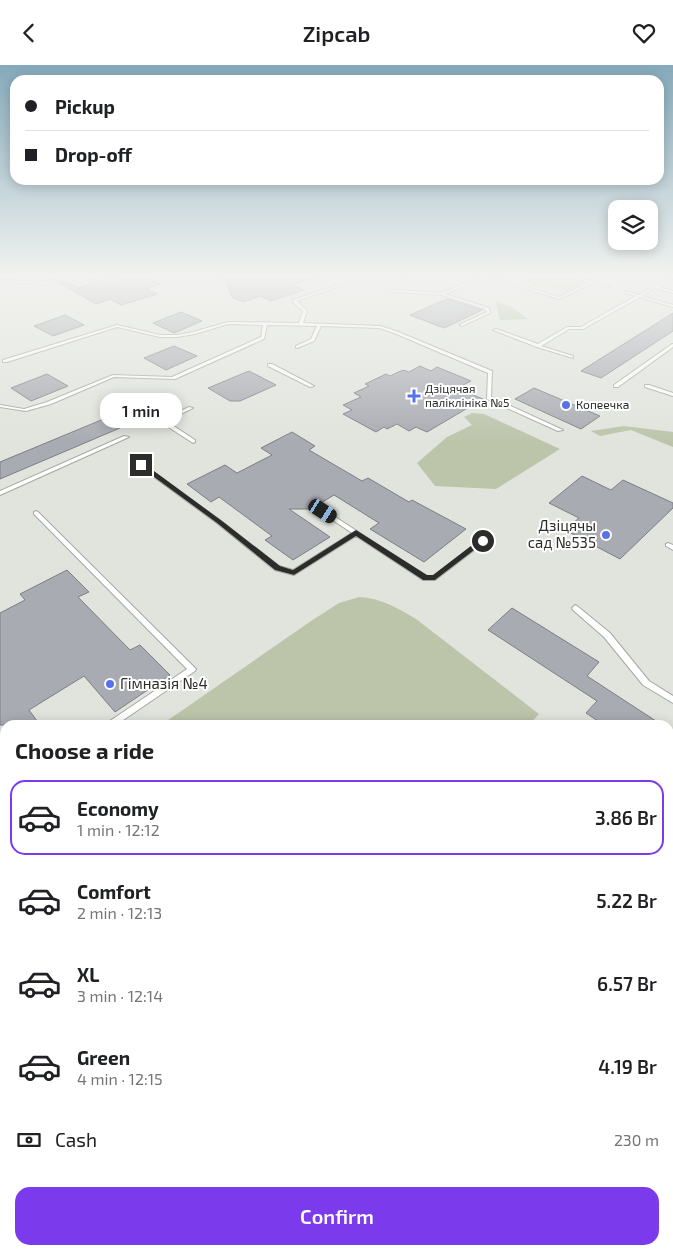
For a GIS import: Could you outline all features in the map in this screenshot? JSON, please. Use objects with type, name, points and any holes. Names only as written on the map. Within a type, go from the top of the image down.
[{"type":"lane","points":[[0,365],[2,359],[98,332]]},
{"type":"lane","points":[[141,332],[160,336],[177,336],[199,332]]},
{"type":"lane","points":[[0,406],[24,410],[49,403],[113,376],[173,378],[263,338],[264,332]]},
{"type":"lane","points":[[297,347],[313,340],[317,332]]},
{"type":"lane","points":[[390,332],[490,372],[489,398],[560,430]]},
{"type":"lane","points":[[499,332],[571,357]]},
{"type":"lane","points":[[538,346],[562,332]]},
{"type":"lane","points":[[616,386],[673,345]]},
{"type":"lane","points":[[270,365],[312,386]]},
{"type":"lane","points":[[647,386],[673,395]]},
{"type":"lane","points":[[191,408],[162,421],[193,441]]},
{"type":"lane","points":[[0,493],[126,437]]},
{"type":"lane","points":[[141,465],[219,522],[277,568],[294,573],[356,533]]},
{"type":"lane","points":[[323,511],[426,578],[435,578],[483,541]]},
{"type":"lane","points":[[36,513],[192,669],[117,720]]},
{"type":"lane","points":[[575,608],[607,635],[646,683],[673,700]]},
{"type":"green space","points":[[472,413],[484,414],[560,449],[496,489],[435,486],[417,463],[447,437],[472,425],[464,417]]},
{"type":"green space","points":[[624,426],[673,432],[673,447],[631,430],[600,436],[591,431]]},
{"type":"green space","points":[[359,597],[382,601],[396,607],[416,619],[539,714],[534,720],[168,720],[339,603]]},
{"type":"building","points":[[45,332],[66,332],[53,336]]},
{"type":"building","points":[[644,332],[672,332],[601,378],[581,371]]},
{"type":"building","points":[[174,346],[197,356],[166,370],[144,358]]},
{"type":"building","points":[[420,366],[431,371],[437,367],[471,381],[463,385],[466,387],[461,390],[483,399],[427,432],[416,427],[409,431],[397,424],[387,429],[384,427],[376,432],[343,414],[352,410],[343,405],[361,397],[354,393],[369,386],[365,384],[386,374],[390,376],[403,370],[409,372]]},
{"type":"building","points":[[249,371],[276,385],[240,401],[230,401],[208,388]]},
{"type":"building","points":[[47,374],[68,386],[31,401],[11,388]]},
{"type":"building","points":[[534,388],[600,416],[581,429],[515,399]]},
{"type":"building","points":[[106,418],[120,428],[0,479],[0,462]]},
{"type":"building","points":[[292,432],[315,446],[309,450],[362,481],[368,478],[409,502],[412,500],[466,529],[424,562],[370,529],[379,523],[334,495],[311,509],[289,509],[330,537],[293,560],[265,540],[272,536],[219,497],[211,502],[187,484],[225,465],[237,473],[272,455],[261,448]]},
{"type":"building","points":[[582,476],[611,490],[623,480],[673,503],[673,508],[620,559],[565,530],[579,518],[549,503]]},
{"type":"building","points":[[67,570],[89,592],[78,597],[130,650],[140,645],[170,675],[115,712],[84,676],[29,710],[36,720],[0,720],[0,613],[25,600],[20,594]]},
{"type":"building","points":[[512,608],[599,662],[587,676],[654,720],[596,720],[586,713],[597,701],[488,630]]},
{"type":"place","name":"Дзіцячая паліклініка №5","points":[[414,396]]},
{"type":"place","name":"Копеечка","points":[[566,405]]},
{"type":"place","name":"Дзіцячы сад №535","points":[[606,535]]},
{"type":"place","name":"Гімназія №4","points":[[110,684]]},
{"type":"route","points":[[141,465],[219,522],[277,568],[294,573],[356,533],[426,578],[435,578],[483,541]]}]
